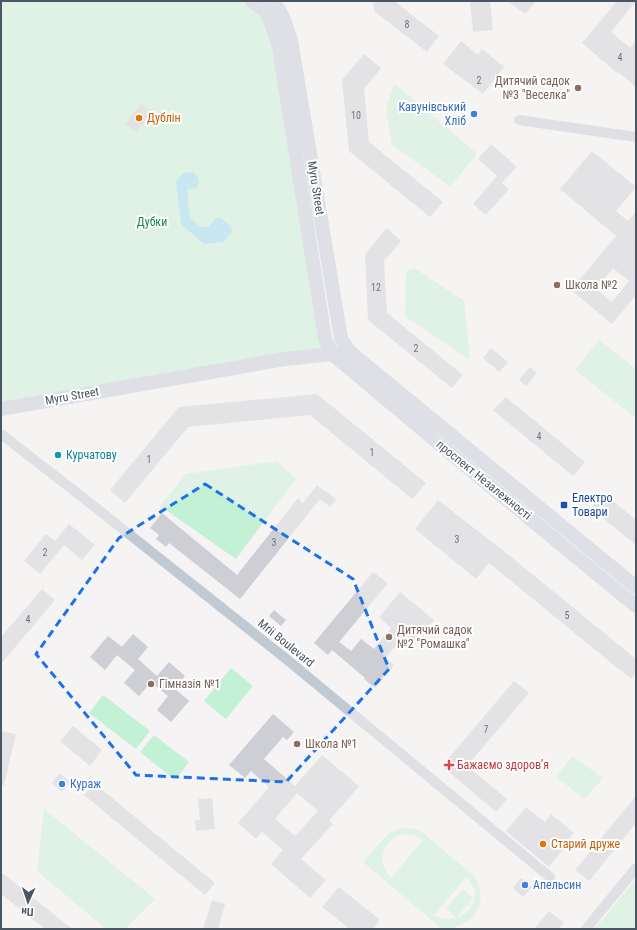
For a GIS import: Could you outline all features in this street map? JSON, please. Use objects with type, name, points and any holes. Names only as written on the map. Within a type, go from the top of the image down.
[{"type":"street","points":[[252,1],[267,13],[271,21]]},
{"type":"street","name":"Myru Street","points":[[277,3],[271,21],[278,42],[325,339],[332,354]]},
{"type":"street","name":"Myru Street","points":[[1,408],[285,359],[350,352],[341,339],[291,40],[277,3]]},
{"type":"street","points":[[519,120],[636,137]]},
{"type":"street","name":"проспект Незалежності","points":[[350,352],[636,586]]},
{"type":"street","name":"проспект Незалежності","points":[[332,354],[636,606]]},
{"type":"street","name":"Mrii Boulevard","points":[[1,434],[285,658],[550,877]]},
{"type":"street","points":[[586,929],[636,868]]},
{"type":"highlighted area","points":[[205,484],[353,579],[389,669],[286,782],[136,775],[36,654],[119,538]]},
{"type":"green space","name":"Дубки","points":[[1,1],[242,1],[262,17],[270,33],[325,348],[1,402]]},
{"type":"green space","points":[[394,83],[477,154],[450,186],[392,145],[386,108]]},
{"type":"green space","points":[[414,268],[464,301],[470,360],[405,316],[406,272]]},
{"type":"green space","points":[[599,340],[636,369],[636,418],[575,370]]},
{"type":"green space","points":[[277,461],[296,479],[236,559],[160,506],[186,474]]},
{"type":"green space","points":[[231,668],[253,686],[226,719],[204,701]]},
{"type":"green space","points":[[103,695],[150,731],[136,749],[89,713]]},
{"type":"green space","points":[[154,735],[189,762],[175,780],[140,752]]},
{"type":"green space","points":[[572,756],[603,778],[585,799],[556,777]]},
{"type":"green space","points":[[44,809],[155,899],[125,929],[106,929],[37,871]]},
{"type":"green space","points":[[401,828],[415,829],[422,832],[475,877],[481,896],[479,908],[472,918],[452,929],[442,929],[363,862],[388,834]],"holes":[[[402,834],[413,835],[423,840],[391,878],[386,872],[384,866],[383,853],[390,841]],[[466,877],[473,886],[475,894],[474,903],[469,910],[454,918],[444,919],[434,915]]]},
{"type":"green space","points":[[636,879],[636,929],[595,929]]},
{"type":"green space","points":[[463,889],[473,898],[456,918],[446,909]]},
{"type":"water","points":[[193,172],[198,177],[199,183],[196,188],[187,189],[190,218],[201,227],[208,227],[216,218],[221,218],[231,226],[232,232],[223,242],[204,244],[181,224],[176,181],[183,173]]},
{"type":"building","points":[[373,1],[394,1],[439,36],[427,52],[374,11]]},
{"type":"building","points":[[470,1],[490,1],[493,30],[473,32]]},
{"type":"building","points":[[508,1],[536,1],[525,14]]},
{"type":"building","points":[[617,1],[636,1],[611,32],[630,48],[636,41],[636,87],[582,43]]},
{"type":"building","points":[[461,41],[478,55],[482,49],[504,67],[483,94],[443,64]]},
{"type":"building","points":[[364,54],[381,68],[364,89],[369,142],[443,202],[430,217],[349,151],[342,80]]},
{"type":"building","name":"Дублін","points":[[141,104],[152,113],[136,132],[125,124]]},
{"type":"building","points":[[491,144],[517,167],[502,183],[509,189],[486,215],[473,204],[497,176],[478,159]]},
{"type":"building","points":[[592,151],[636,187],[616,211],[628,221],[636,212],[636,295],[612,324],[571,290],[616,236],[560,189]],"holes":[[[613,268],[629,281],[612,302],[596,289]]]},
{"type":"building","points":[[387,228],[401,241],[384,261],[387,313],[463,375],[452,388],[368,320],[365,254]]},
{"type":"building","points":[[491,348],[508,362],[499,372],[483,358]]},
{"type":"building","points":[[530,367],[537,373],[526,386],[519,380]]},
{"type":"building","points":[[317,394],[426,483],[412,499],[310,415],[188,427],[125,503],[110,490],[179,407]]},
{"type":"building","points":[[506,397],[585,462],[573,476],[493,410]]},
{"type":"building","points":[[317,485],[336,499],[330,507],[320,499],[240,599],[169,543],[166,547],[156,539],[159,535],[150,528],[162,513],[237,575],[298,498],[303,503]]},
{"type":"building","points":[[603,493],[636,520],[636,545],[591,508]]},
{"type":"building","points":[[438,500],[510,556],[636,659],[636,673],[631,679],[489,563],[476,579],[415,529]]},
{"type":"building","points":[[69,524],[95,545],[82,560],[64,545],[40,574],[24,561],[46,534],[55,541]]},
{"type":"building","points":[[373,572],[388,583],[339,642],[351,651],[361,639],[374,649],[391,628],[379,617],[400,592],[434,620],[415,643],[405,635],[385,658],[394,665],[375,688],[332,650],[328,655],[314,643]]},
{"type":"building","points":[[42,589],[55,600],[1,664],[1,637]]},
{"type":"building","points":[[274,610],[286,620],[281,626],[269,616]]},
{"type":"building","points":[[133,634],[148,647],[138,659],[157,676],[169,662],[185,676],[174,688],[189,701],[171,722],[157,710],[168,696],[151,682],[139,696],[124,683],[135,670],[117,655],[105,670],[90,657],[108,636],[122,647]]},
{"type":"building","points":[[514,681],[529,693],[467,766],[507,799],[496,812],[442,766]]},
{"type":"building","points":[[273,714],[294,732],[287,740],[283,737],[264,759],[295,786],[322,755],[359,786],[329,821],[333,824],[301,859],[326,880],[310,898],[271,864],[283,850],[262,832],[256,839],[238,823],[269,787],[251,771],[245,778],[229,765]],"holes":[[[297,793],[318,811],[295,836],[275,819]]]},
{"type":"building","points":[[73,726],[102,750],[90,766],[60,741]]},
{"type":"building","points":[[1,731],[16,734],[4,785],[1,785]]},
{"type":"building","points":[[60,773],[70,782],[62,792],[52,783]]},
{"type":"building","points":[[94,783],[215,883],[205,895],[84,795]]},
{"type":"building","points":[[636,796],[636,823],[589,881],[575,870]]},
{"type":"building","points":[[212,798],[215,829],[196,831],[195,820],[200,820],[198,799]]},
{"type":"building","points":[[526,807],[545,822],[551,814],[574,833],[567,841],[569,842],[549,867],[506,831]]},
{"type":"building","points":[[1,872],[72,929],[45,929],[1,894]]},
{"type":"building","points":[[521,878],[532,887],[523,897],[513,888]]},
{"type":"building","points":[[339,887],[380,920],[373,929],[350,929],[322,907]]},
{"type":"building","points":[[212,900],[225,904],[218,929],[203,929]]},
{"type":"building","points":[[549,911],[564,923],[559,929],[534,929]]},
{"type":"place","name":"Дитячий садок №3 \"Веселка\"","points":[[578,88]]},
{"type":"place","name":"Кавунівський Хліб","points":[[474,114]]},
{"type":"place","name":"Дублін","points":[[139,118]]},
{"type":"place","name":"Школа №2","points":[[557,285]]},
{"type":"place","name":"Курчатову","points":[[58,455]]},
{"type":"place","name":"Електро Товари","points":[[564,505]]},
{"type":"place","name":"Дитячий садок №2 \"Ромашка\"","points":[[389,637]]},
{"type":"place","name":"Гімназія №1","points":[[151,684]]},
{"type":"place","name":"Школа №1","points":[[297,744]]},
{"type":"place","name":"Бажаємо здоровʼя","points":[[449,765]]},
{"type":"place","name":"Кураж","points":[[62,784]]},
{"type":"place","name":"Старий друже","points":[[543,844]]},
{"type":"place","name":"Апельсин","points":[[525,885]]}]
